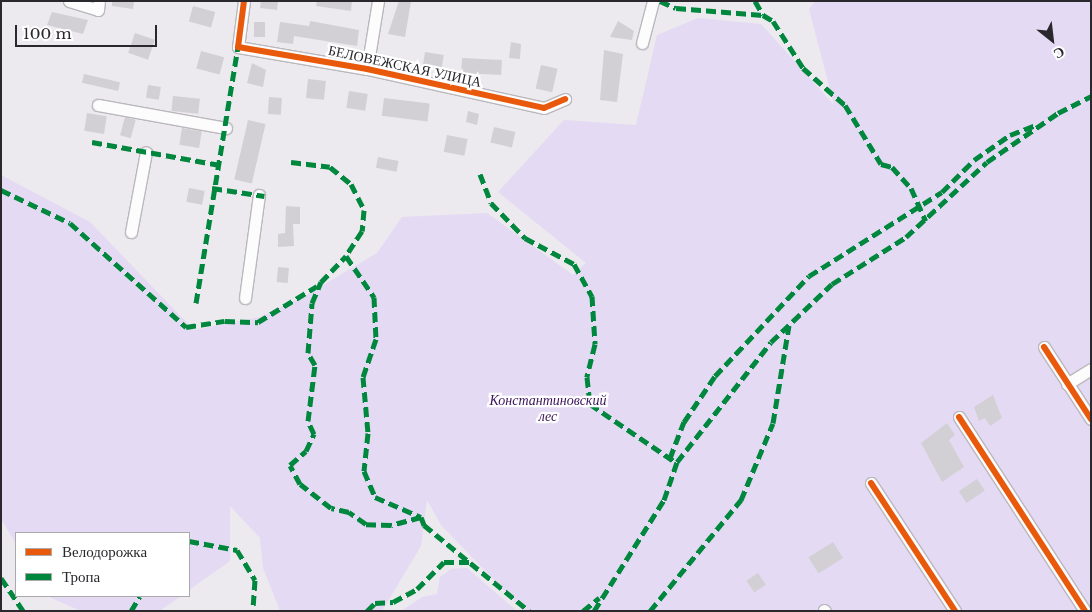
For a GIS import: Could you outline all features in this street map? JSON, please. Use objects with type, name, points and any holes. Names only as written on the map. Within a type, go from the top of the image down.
[{"type":"street","points":[[70,1],[99,5]]},
{"type":"street","name":"БЕЛОВЕЖСКАЯ УЛИЦА","points":[[244,1],[238,47],[367,69],[544,108],[565,99]]},
{"type":"street","points":[[367,69],[378,1]]},
{"type":"street","points":[[642,43],[652,1]]},
{"type":"street","points":[[98,105],[226,128]]},
{"type":"street","points":[[131,232],[146,152]]},
{"type":"street","points":[[245,298],[259,195]]},
{"type":"street","points":[[1044,348],[1091,419]]},
{"type":"street","points":[[1068,384],[1091,368]]},
{"type":"street","points":[[959,416],[1085,611]]},
{"type":"street","points":[[872,483],[955,611]]},
{"type":"green space","name":"Константиновский лес","points":[[815,1],[1091,1],[1091,611],[524,611],[441,525],[427,500],[421,546],[382,611],[280,611],[263,568],[260,538],[230,506],[230,561],[190,589],[190,532],[15,532],[15,542],[1,519],[1,175],[90,222],[194,330],[260,317],[308,294],[377,253],[402,217],[487,213],[573,275],[586,263],[498,192],[564,120],[636,125],[657,35],[698,18],[761,24],[834,105],[809,9]]},
{"type":"green space","points":[[467,568],[517,611],[401,611],[422,597],[437,594],[440,577],[451,569]]},
{"type":"green space","points":[[49,597],[180,597],[161,610],[81,611]]},
{"type":"building","points":[[112,1],[134,1],[133,9],[112,6]]},
{"type":"building","points":[[261,1],[278,1],[277,10],[260,8]]},
{"type":"building","points":[[317,1],[352,1],[351,11],[316,6]]},
{"type":"building","points":[[399,1],[411,1],[405,37],[388,34]]},
{"type":"building","points":[[193,6],[215,12],[211,27],[189,21]]},
{"type":"building","points":[[52,12],[88,20],[83,34],[47,25]]},
{"type":"building","points":[[310,21],[359,30],[357,46],[294,36],[293,44],[277,42],[280,22],[309,26]]},
{"type":"building","points":[[618,21],[634,31],[632,40],[610,37]]},
{"type":"building","points":[[254,22],[265,22],[265,37],[254,37]]},
{"type":"building","points":[[135,33],[155,40],[148,60],[128,53]]},
{"type":"building","points":[[511,42],[521,44],[520,59],[509,58]]},
{"type":"building","points":[[604,50],[623,54],[617,102],[600,100]]},
{"type":"building","points":[[201,51],[224,57],[220,75],[196,68]]},
{"type":"building","points":[[425,52],[444,55],[441,70],[423,67]]},
{"type":"building","points":[[462,58],[502,60],[501,75],[461,73]]},
{"type":"building","points":[[252,63],[266,70],[263,87],[247,83]]},
{"type":"building","points":[[541,65],[558,69],[552,92],[536,88]]},
{"type":"building","points":[[84,74],[120,82],[118,91],[82,83]]},
{"type":"building","points":[[308,79],[326,81],[324,100],[306,98]]},
{"type":"building","points":[[148,85],[161,87],[159,100],[146,98]]},
{"type":"building","points":[[349,91],[368,94],[365,111],[346,108]]},
{"type":"building","points":[[173,96],[200,99],[198,114],[171,111]]},
{"type":"building","points":[[269,97],[282,98],[281,115],[268,114]]},
{"type":"building","points":[[384,98],[430,104],[427,121],[382,116]]},
{"type":"building","points":[[468,111],[479,114],[477,125],[466,122]]},
{"type":"building","points":[[87,113],[107,116],[104,134],[84,131]]},
{"type":"building","points":[[125,117],[136,120],[131,138],[120,135]]},
{"type":"building","points":[[248,120],[266,124],[252,183],[234,179]]},
{"type":"building","points":[[494,127],[515,132],[512,148],[490,143]]},
{"type":"building","points":[[182,128],[202,131],[199,148],[179,145]]},
{"type":"building","points":[[447,135],[468,139],[464,156],[444,152]]},
{"type":"building","points":[[378,157],[399,161],[397,172],[376,168]]},
{"type":"building","points":[[189,188],[205,191],[202,205],[186,202]]},
{"type":"building","points":[[286,206],[300,207],[300,224],[293,224],[294,246],[278,247],[278,234],[285,233]]},
{"type":"building","points":[[278,267],[289,268],[288,283],[277,282]]},
{"type":"building","points":[[993,395],[1002,418],[990,426],[985,418],[979,421],[974,407]]},
{"type":"building","points":[[947,423],[955,435],[949,440],[964,467],[942,482],[921,443]]},
{"type":"building","points":[[977,479],[985,491],[967,503],[959,491]]},
{"type":"building","points":[[833,542],[843,558],[818,573],[808,557]]},
{"type":"building","points":[[758,573],[766,585],[754,592],[746,581]]},
{"type":"marked path","points":[[660,1],[676,8],[763,15],[773,21],[803,68],[845,105],[881,164],[892,167],[911,188],[926,221]]},
{"type":"marked path","points":[[755,1],[763,15]]},
{"type":"marked path","points":[[196,303],[238,47]]},
{"type":"marked path","points":[[594,611],[664,500],[677,462],[771,342],[832,284],[906,237],[987,162],[1058,113],[1091,96]]},
{"type":"marked path","points":[[670,458],[684,422],[715,376],[809,276],[942,192],[974,160],[1010,135],[1034,126]]},
{"type":"marked path","points":[[92,142],[220,165]]},
{"type":"marked path","points":[[291,162],[330,167],[351,184],[364,210],[362,231],[346,256]]},
{"type":"marked path","points":[[480,174],[491,203],[525,238],[574,264],[592,296],[595,344],[587,377],[590,404],[674,461]]},
{"type":"marked path","points":[[212,188],[264,196]]},
{"type":"marked path","points":[[1,190],[70,223],[186,327],[225,321],[258,322],[317,286]]},
{"type":"marked path","points":[[421,517],[391,525],[366,524],[349,512],[331,508],[300,484],[290,465],[306,451],[314,434],[308,421],[315,365],[308,353],[312,303],[321,282],[346,256],[374,297],[376,339],[363,377],[368,433],[364,471],[375,497],[421,517],[424,525],[529,611]]},
{"type":"marked path","points":[[650,611],[741,500],[773,423],[789,325]]},
{"type":"marked path","points":[[190,541],[237,550],[255,580],[253,611]]},
{"type":"marked path","points":[[367,611],[375,603],[393,602],[417,589],[444,562],[469,562]]},
{"type":"marked path","points":[[1,578],[23,611]]},
{"type":"marked path","points":[[131,611],[139,597]]},
{"type":"marked path","points":[[583,611],[599,598]]},
{"type":"cycle path","points":[[244,1],[238,47],[367,69],[544,108],[565,99]]},
{"type":"cycle path","points":[[1044,347],[1091,419]]},
{"type":"cycle path","points":[[959,417],[1085,611]]},
{"type":"cycle path","points":[[871,483],[955,611]]}]
